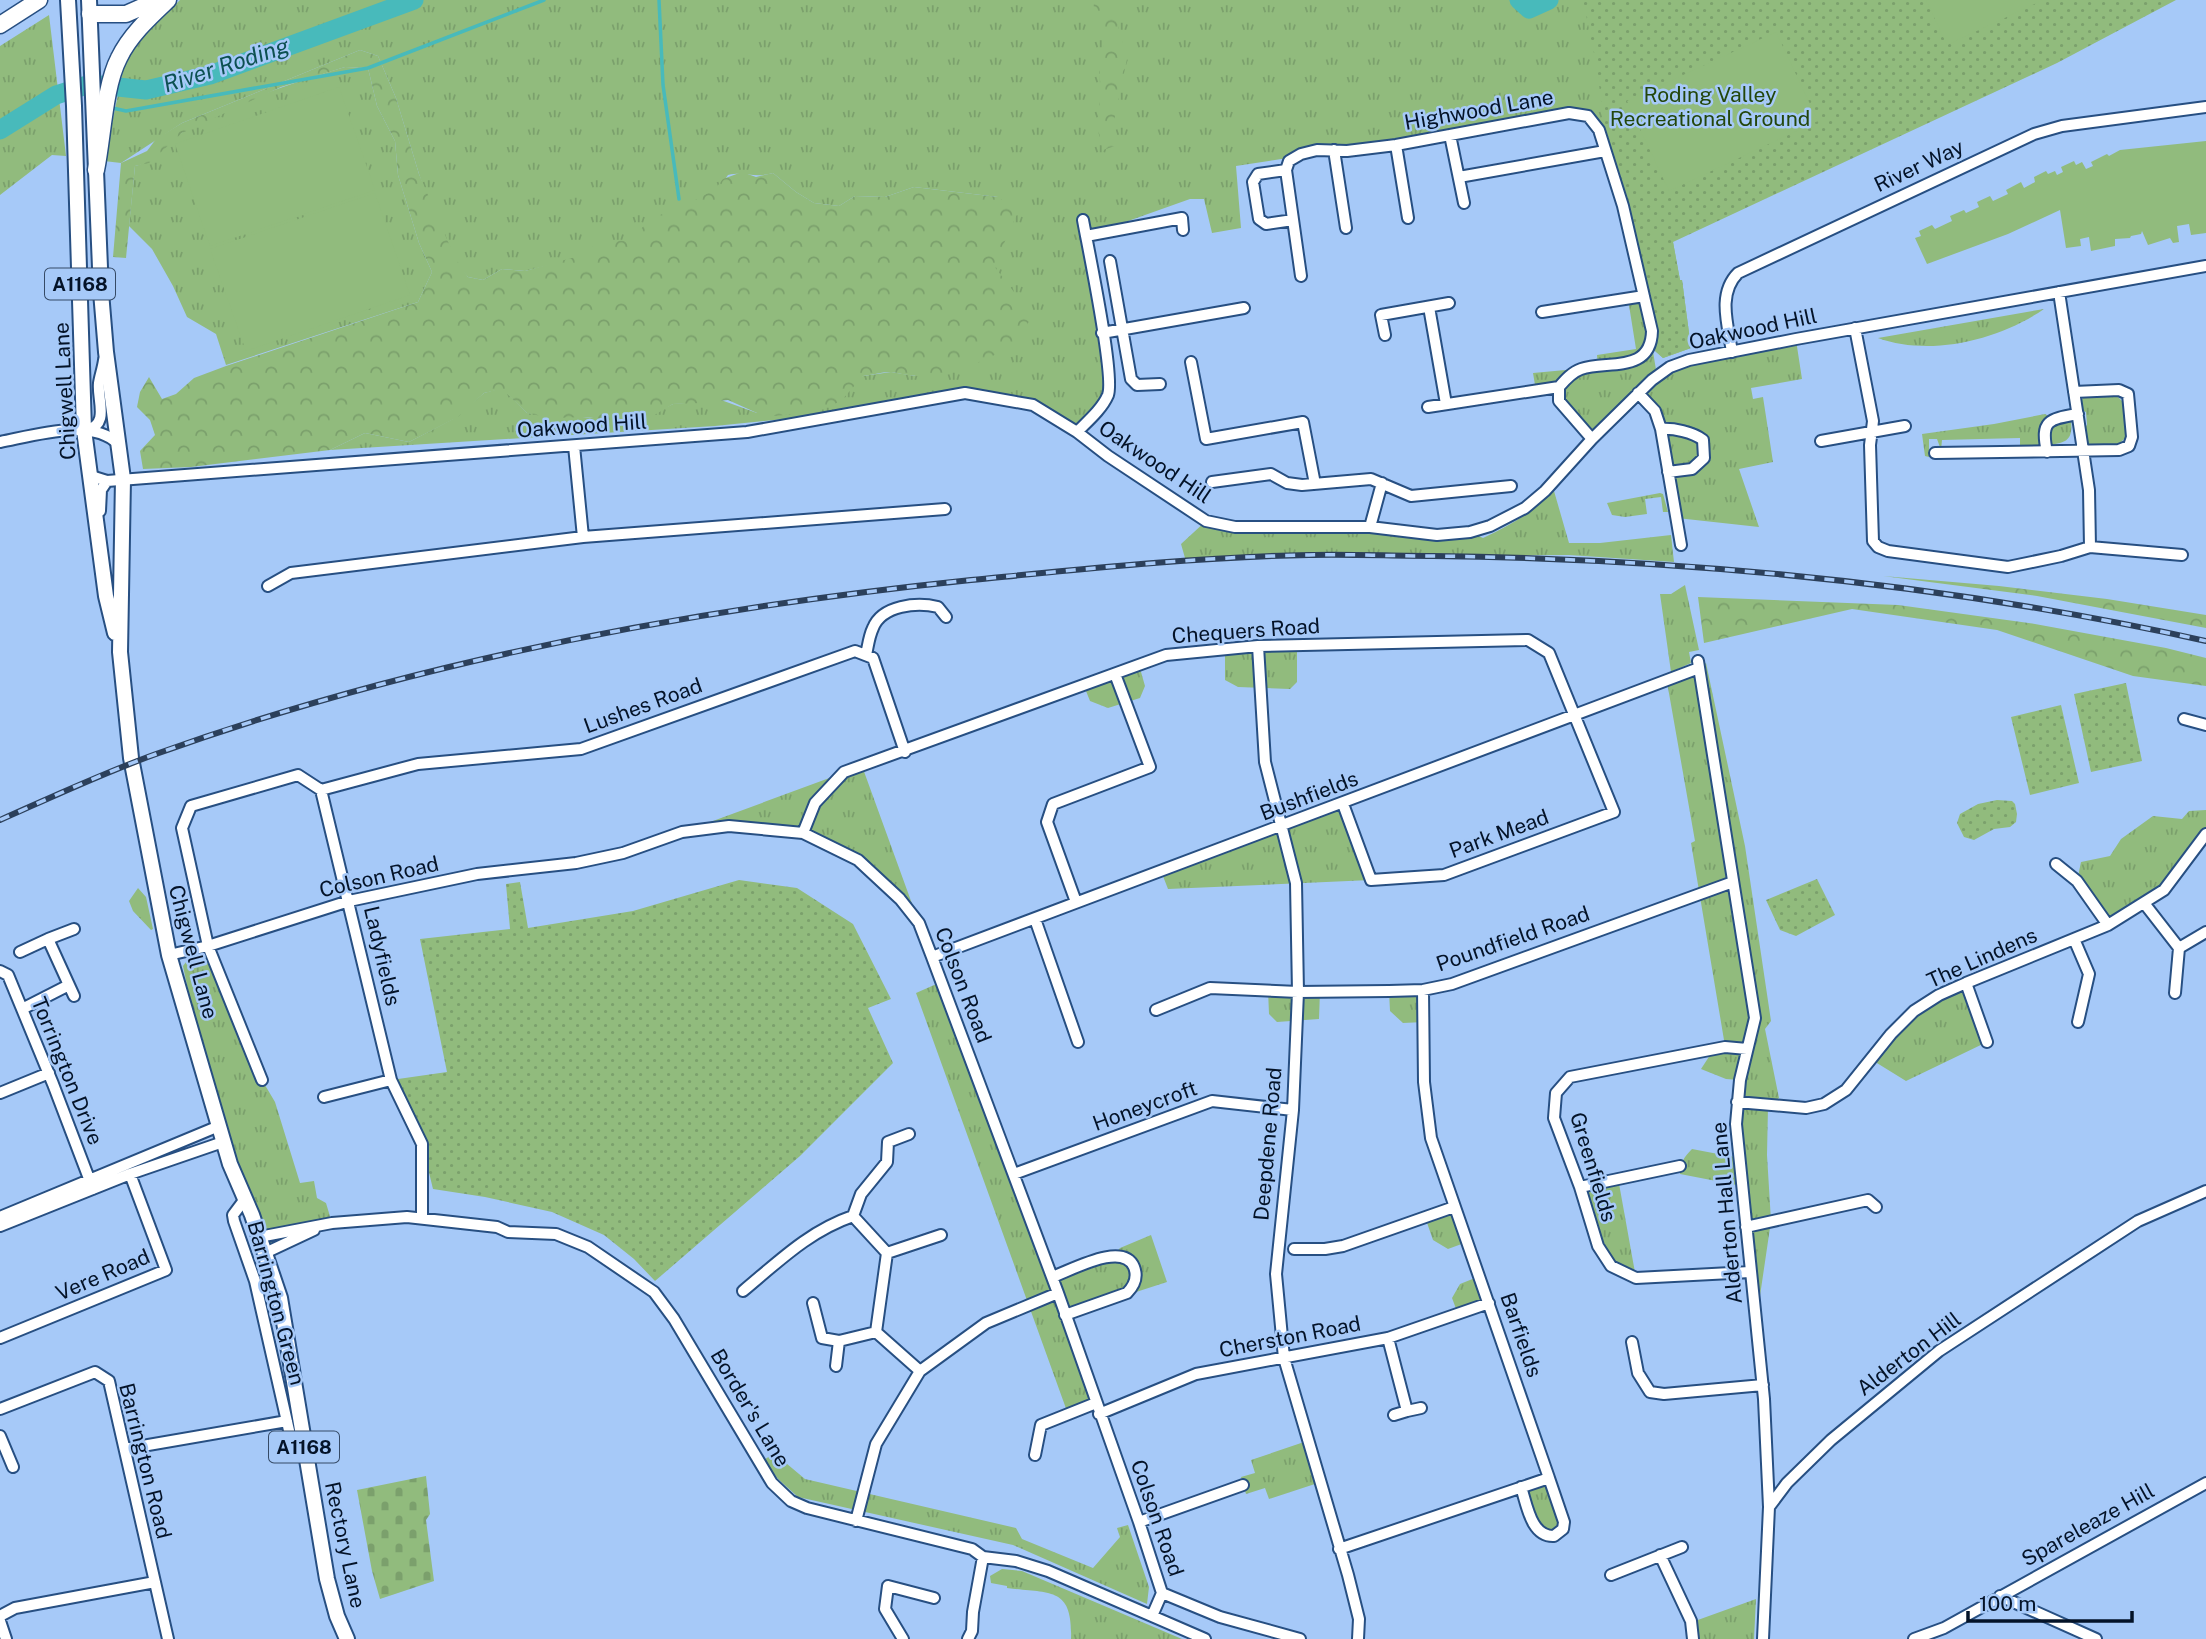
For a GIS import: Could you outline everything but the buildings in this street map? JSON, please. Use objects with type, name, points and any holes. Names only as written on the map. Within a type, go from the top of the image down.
[{"type":"highway","points":[[0,25],[38,0]]},
{"type":"highway","points":[[90,7],[126,14],[158,0]]},
{"type":"highway","points":[[96,170],[100,110],[119,56],[136,32],[168,0]]},
{"type":"main road","points":[[68,2],[90,7],[93,70],[100,110]]},
{"type":"main road","name":"Chigwell Lane","points":[[68,2],[74,106],[84,430],[106,596],[120,652]]},
{"type":"main road","name":"Chigwell Lane","points":[[96,170],[100,292],[123,479],[120,652],[131,758],[169,955],[223,1142],[265,1254]]},
{"type":"main road","name":"Rectory Lane","points":[[265,1254],[280,1298],[287,1332],[297,1409],[327,1579],[337,1616],[347,1639]]},
{"type":"street","name":"River Way","points":[[1732,352],[1725,297],[1730,281],[1738,273],[2034,134],[2062,126],[2206,107]]},
{"type":"street","name":"Highwood Lane","points":[[1293,220],[1266,223],[1259,219],[1253,182],[1258,174],[1286,170],[1289,161],[1301,154],[1396,145],[1570,113],[1588,117],[1599,130],[1623,206],[1652,340],[1640,357],[1628,364],[1580,369],[1567,377],[1559,387]]},
{"type":"street","points":[[1450,135],[1464,203]]},
{"type":"street","name":"Highwood Lane","points":[[1396,145],[1408,218]]},
{"type":"street","points":[[1334,150],[1346,228]]},
{"type":"street","points":[[1460,177],[1605,151]]},
{"type":"street","points":[[1286,170],[1301,276]]},
{"type":"street","points":[[1086,236],[1182,219]]},
{"type":"street","points":[[1077,432],[1102,406],[1109,392],[1083,220]]},
{"type":"street","points":[[1110,261],[1131,379],[1137,385],[1160,384]]},
{"type":"street","name":"Oakwood Hill","points":[[91,476],[107,481],[747,432],[965,393],[1033,405],[1206,521],[1235,527],[1370,527],[1437,535],[1470,532],[1490,526],[1525,508],[1638,393],[1670,367],[1689,360],[2206,266]]},
{"type":"street","points":[[2059,292],[2090,490],[2090,547]]},
{"type":"street","points":[[1542,313],[1644,296]]},
{"type":"street","points":[[1384,335],[1381,315],[1449,303]]},
{"type":"street","points":[[1429,307],[1446,404]]},
{"type":"street","points":[[1102,333],[1244,308]]},
{"type":"street","points":[[1855,328],[1873,421],[1870,445],[1873,541],[1878,547],[1888,551],[2008,567],[2090,547],[2182,555]]},
{"type":"street","points":[[0,442],[94,428],[101,419],[99,385],[106,352]]},
{"type":"street","points":[[1191,362],[1206,439],[1303,422],[1315,484]]},
{"type":"street","points":[[1428,407],[1559,387],[1559,401],[1592,439]]},
{"type":"street","points":[[1935,453],[2119,450],[2129,446],[2132,437],[2129,394],[2119,390],[2074,392]]},
{"type":"street","points":[[1638,393],[1656,411],[1681,545]]},
{"type":"street","points":[[2047,452],[2043,436],[2048,422],[2078,414]]},
{"type":"street","points":[[1821,442],[1905,426]]},
{"type":"street","points":[[1661,429],[1698,436],[1705,447],[1704,458],[1692,469],[1668,472]]},
{"type":"street","points":[[84,430],[105,433],[118,444]]},
{"type":"street","points":[[574,446],[583,537]]},
{"type":"street","points":[[1212,482],[1271,474],[1287,483],[1315,484],[1371,479],[1411,496],[1511,486]]},
{"type":"street","points":[[97,525],[101,490],[107,481]]},
{"type":"street","points":[[1370,527],[1382,483]]},
{"type":"street","points":[[268,586],[290,573],[583,537],[945,509]]},
{"type":"street","points":[[905,752],[873,658],[866,655],[873,628],[880,616],[915,604],[938,607],[946,617]]},
{"type":"street","name":"Chequers Road","points":[[803,833],[815,803],[844,772],[1166,655],[1258,646],[1528,640],[1549,653],[1574,715]]},
{"type":"street","name":"Deepdene Road","points":[[1258,646],[1265,762],[1296,883],[1298,992],[1293,1110],[1276,1274],[1284,1359],[1359,1619],[1358,1639]]},
{"type":"street","name":"Lushes Road","points":[[321,790],[418,764],[581,749],[855,651],[866,655]]},
{"type":"street","name":"Bushfields","points":[[932,957],[1343,804],[1698,665]]},
{"type":"street","name":"Alderton Hall Lane","points":[[1698,665],[1755,1018],[1746,1049],[1736,1124],[1763,1385],[1769,1507]]},
{"type":"street","points":[[1076,902],[1047,822],[1053,804],[1150,767],[1115,674]]},
{"type":"street","name":"Park Mead","points":[[1343,804],[1371,880],[1444,875],[1614,812],[1574,715]]},
{"type":"street","points":[[2185,719],[2206,725]]},
{"type":"street","points":[[262,1080],[208,946],[182,828],[191,806],[298,775],[321,790]]},
{"type":"street","name":"Ladyfields","points":[[321,790],[391,1080],[422,1144],[422,1218]]},
{"type":"street","name":"Colson Road","points":[[169,955],[208,946],[349,901],[477,874],[576,863],[623,853],[682,832],[729,826],[803,833],[858,860],[891,891],[919,923],[1058,1293],[1139,1522],[1162,1593],[1152,1616]]},
{"type":"street","name":"The Lindens","points":[[1737,1102],[1806,1108],[1824,1104],[1846,1090],[1914,1011],[1939,995],[1966,983],[2108,925],[2164,890],[2206,834]]},
{"type":"street","points":[[2056,864],[2077,881],[2108,925]]},
{"type":"street","name":"Poundfield Road","points":[[1156,1010],[1210,988],[1298,992],[1423,990],[1452,984],[1733,882]]},
{"type":"street","points":[[2144,903],[2179,948],[2175,993]]},
{"type":"street","points":[[1035,919],[1078,1042]]},
{"type":"street","points":[[20,952],[75,929]]},
{"type":"street","points":[[2179,948],[2206,932]]},
{"type":"street","points":[[22,1009],[72,991],[48,939]]},
{"type":"street","points":[[2074,939],[2089,974],[2078,1022]]},
{"type":"street","name":"Torrington Drive","points":[[0,971],[8,975],[91,1184]]},
{"type":"street","points":[[1966,983],[1987,1042]]},
{"type":"street","name":"Barfields","points":[[1423,990],[1424,1082],[1431,1138],[1564,1521],[1563,1529],[1554,1536],[1542,1535],[1536,1530],[1521,1487]]},
{"type":"street","name":"Greenfields","points":[[1746,1049],[1726,1047],[1570,1077],[1556,1093],[1554,1118],[1580,1187],[1598,1246],[1611,1266],[1636,1278],[1750,1272]]},
{"type":"street","points":[[0,1093],[49,1073]]},
{"type":"street","points":[[324,1097],[391,1080]]},
{"type":"street","name":"Honeycroft","points":[[1014,1174],[1212,1101],[1293,1110]]},
{"type":"street","points":[[0,1226],[219,1126]]},
{"type":"street","points":[[853,1216],[861,1194],[887,1162],[888,1142],[909,1134]]},
{"type":"street","points":[[0,1217],[91,1184],[130,1174],[223,1142]]},
{"type":"street","points":[[1580,1187],[1680,1166]]},
{"type":"street","name":"Vere Road","points":[[0,1338],[166,1270],[130,1174]]},
{"type":"street","name":"Alderton Hill","points":[[1769,1507],[1787,1483],[1831,1440],[1939,1351],[2138,1221],[2206,1192]]},
{"type":"street","name":"Barrington Green","points":[[245,1199],[233,1215],[248,1258],[293,1448]]},
{"type":"street","points":[[1746,1227],[1868,1200],[1876,1207]]},
{"type":"street","points":[[1294,1249],[1343,1246],[1454,1207]]},
{"type":"street","points":[[853,1216],[887,1254],[876,1332]]},
{"type":"street","points":[[743,1291],[800,1243],[832,1223],[853,1216]]},
{"type":"street","name":"Border's Lane","points":[[259,1237],[322,1226],[407,1217],[497,1227],[508,1232],[556,1234],[588,1247],[654,1292],[674,1319],[780,1493],[807,1508],[972,1549],[983,1557],[1016,1561],[1048,1571],[1205,1639]]},
{"type":"street","name":"Border's Lane","points":[[265,1254],[322,1226]]},
{"type":"street","points":[[887,1254],[941,1235]]},
{"type":"street","points":[[1052,1277],[1114,1255],[1125,1256],[1133,1265],[1136,1275],[1133,1287],[1127,1293],[1065,1315]]},
{"type":"street","points":[[856,1521],[876,1444],[920,1371],[986,1323],[1058,1293]]},
{"type":"street","points":[[813,1303],[822,1338],[839,1341],[876,1332]]},
{"type":"street","name":"Cherston Road","points":[[1035,1455],[1041,1425],[1196,1374],[1388,1338],[1489,1303]]},
{"type":"street","points":[[876,1332],[920,1371]]},
{"type":"street","points":[[1388,1338],[1406,1411]]},
{"type":"street","points":[[836,1366],[839,1341]]},
{"type":"street","points":[[1632,1342],[1638,1373],[1650,1392],[1664,1394],[1763,1385]]},
{"type":"street","name":"Barrington Road","points":[[0,1409],[95,1372],[109,1381],[168,1639]]},
{"type":"street","points":[[1394,1415],[1421,1408]]},
{"type":"street","points":[[125,1449],[287,1421]]},
{"type":"street","points":[[0,1436],[13,1467]]},
{"type":"street","points":[[1339,1549],[1549,1478]]},
{"type":"street","name":"Spareleaze Hill","points":[[1914,1639],[1944,1629],[2206,1483]]},
{"type":"street","points":[[1139,1522],[1243,1485]]},
{"type":"street","points":[[1763,1639],[1769,1507]]},
{"type":"street","points":[[1611,1574],[1682,1547]]},
{"type":"street","points":[[1660,1555],[1691,1621],[1693,1639]]},
{"type":"street","points":[[968,1639],[972,1631],[983,1557]]},
{"type":"street","points":[[6,1639],[0,1618],[15,1608],[155,1582]]},
{"type":"street","points":[[903,1639],[879,1608],[888,1586],[934,1598]]},
{"type":"street","points":[[1162,1593],[1220,1617],[1300,1639]]},
{"type":"street","points":[[2000,1596],[2096,1639]]},
{"type":"green space","points":[[180,0],[1604,0],[1673,242],[1682,280],[1691,348],[1663,358],[1654,350],[1656,325],[1605,134],[1584,113],[1236,166],[1241,228],[1212,233],[1204,199],[1190,199],[1086,236],[1109,392],[1077,432],[1033,405],[965,393],[854,412],[715,426],[330,450],[365,433],[409,442],[453,419],[484,393],[502,388],[527,413],[638,421],[673,404],[721,400],[757,413],[863,376],[891,372],[915,376],[994,266],[998,197],[914,187],[885,197],[855,196],[839,206],[814,203],[773,173],[728,175],[716,192],[628,246],[525,271],[502,269],[483,280],[468,277],[446,252],[396,98],[378,56],[360,50],[182,123],[121,163],[104,161],[127,52]]},
{"type":"green space","points":[[1094,0],[1116,0],[1114,11],[1127,59],[1114,121],[1118,145],[1103,150],[1097,127],[1101,89],[1099,71],[1104,41],[1093,22]]},
{"type":"green space","name":"Roding Valley Recreational Ground","points":[[1583,0],[2176,0],[2057,63],[1673,242],[1682,280],[1691,348],[1663,358],[1654,350],[1656,325],[1605,134],[1597,68]]},
{"type":"green space","points":[[1926,0],[2043,0],[1947,45]]},
{"type":"green space","points":[[49,15],[66,156],[52,155],[0,195],[0,46]]},
{"type":"green space","points":[[1776,32],[1818,121],[1669,191],[1627,101]]},
{"type":"green space","points":[[360,50],[378,56],[396,98],[419,174],[455,258],[468,277],[483,280],[502,269],[525,271],[586,254],[599,240],[630,241],[650,219],[692,202],[715,189],[723,179],[742,172],[756,177],[773,173],[814,203],[839,206],[855,196],[885,197],[914,187],[998,197],[1018,212],[994,266],[1031,314],[1015,341],[985,360],[950,371],[918,376],[890,372],[863,376],[841,401],[816,412],[774,416],[757,413],[728,400],[673,404],[646,420],[619,422],[587,417],[550,418],[527,413],[502,389],[484,393],[458,417],[409,442],[365,433],[330,450],[191,467],[143,469],[140,451],[155,435],[150,420],[137,407],[140,392],[149,377],[162,399],[176,394],[194,378],[418,302],[432,272],[419,243],[398,175],[395,141],[377,106],[368,68],[345,67],[281,87],[182,133],[149,163],[135,166],[126,258],[113,257],[121,163],[147,151],[156,139],[182,123]]},
{"type":"green space","points":[[345,67],[368,68],[377,106],[395,141],[398,175],[419,243],[432,272],[418,302],[226,365],[216,334],[187,317],[152,249],[129,226],[135,166],[155,156],[183,132],[220,112],[283,87]]},
{"type":"green space","points":[[339,87],[375,190],[210,246],[175,144]]},
{"type":"green space","points":[[2206,141],[2206,233],[2191,235],[2189,224],[2177,226],[2179,242],[2173,243],[2170,238],[2148,245],[2142,231],[2130,238],[2115,239],[2115,246],[2091,251],[2089,237],[2080,239],[2081,246],[2066,248],[2060,210],[2008,234],[1927,264],[1915,238],[1921,236],[1919,231],[1932,225],[1935,229],[1952,221],[1950,216],[1979,207],[1977,202],[1990,196],[1993,201],[2008,194],[2006,190],[2021,182],[2024,188],[2035,182],[2034,177],[2046,171],[2048,174],[2055,171],[2057,175],[2063,172],[2061,167],[2074,161],[2076,165],[2082,162],[2086,169],[2093,166],[2091,162],[2120,150]]},
{"type":"green space","points":[[375,193],[410,295],[246,351],[210,249]]},
{"type":"green space","points":[[1644,296],[1657,376],[1592,439],[1569,415],[1559,387],[1536,391],[1533,373],[1598,367],[1597,355],[1636,349],[1628,299]]},
{"type":"green space","points":[[2044,309],[2006,329],[1964,342],[1920,346],[1878,338]]},
{"type":"green space","points":[[1796,340],[1802,379],[1751,388],[1753,399],[1763,397],[1773,462],[1739,469],[1759,527],[1677,518],[1670,474],[1692,471],[1706,446],[1667,427],[1641,393],[1671,369]]},
{"type":"green space","points":[[2116,395],[2125,404],[2126,437],[2117,446],[2088,444],[2083,429],[2087,425],[2086,412],[2081,410],[2079,403],[2084,397]]},
{"type":"green space","points":[[2045,414],[2050,417],[2040,427],[2039,445],[2035,448],[2020,448],[2020,438],[1942,440],[1941,450],[1937,439],[1929,439],[1929,457],[1925,456],[1922,434]]},
{"type":"green space","points":[[2071,420],[2070,436],[2060,443],[2048,445],[2048,427],[2056,422]]},
{"type":"green space","points":[[1666,428],[1703,440],[1698,464],[1668,472]]},
{"type":"green space","points":[[1554,491],[1569,543],[1600,543],[1671,535],[1674,562],[1569,555],[1185,558],[1181,544],[1206,521],[1470,532],[1483,538],[1520,518]]},
{"type":"green space","points":[[1663,494],[1668,512],[1663,512],[1661,497],[1645,499],[1647,514],[1625,517],[1612,515],[1607,503]]},
{"type":"green space","points":[[1883,576],[2107,599],[2206,615],[2206,628],[2037,596]]},
{"type":"green space","points":[[1685,585],[1699,650],[1689,652],[1691,663],[1671,672],[1660,594],[1671,594]]},
{"type":"green space","points":[[1698,597],[1898,605],[2035,624],[2206,658],[2206,686],[2133,676],[1997,630],[1852,609],[1704,643]]},
{"type":"green space","points":[[1297,645],[1297,682],[1290,689],[1238,687],[1225,680],[1225,650]]},
{"type":"green space","points":[[1706,663],[1745,846],[1771,1021],[1765,1029],[1779,1098],[1768,1107],[1767,1155],[1771,1221],[1756,1323],[1742,1186],[1680,1174],[1683,1160],[1692,1149],[1739,1158],[1739,1080],[1726,1079],[1701,1069],[1714,1049],[1725,1046],[1691,843],[1695,841],[1667,682]]},
{"type":"green space","points":[[1139,665],[1145,686],[1140,698],[1108,708],[1090,701],[1084,686]]},
{"type":"green space","points":[[2126,683],[2142,761],[2091,772],[2074,694]]},
{"type":"green space","points":[[2061,705],[2079,783],[2030,795],[2011,717]]},
{"type":"green space","points":[[862,766],[919,923],[858,860],[803,833],[759,828],[683,832]]},
{"type":"green space","points":[[1997,800],[2012,801],[2015,804],[2016,822],[2010,827],[1994,829],[1974,840],[1964,837],[1957,823],[1960,814],[1978,804]]},
{"type":"green space","points":[[1343,804],[1371,880],[1168,889],[1161,871]]},
{"type":"green space","points":[[2206,810],[2206,834],[2164,890],[2108,925],[2077,881],[2081,862],[2110,856],[2121,839],[2153,816],[2182,819],[2189,811]]},
{"type":"green space","points":[[1817,879],[1835,915],[1796,936],[1780,930],[1766,900]]},
{"type":"green space","points":[[739,880],[797,888],[853,924],[891,999],[868,1008],[893,1063],[800,1156],[655,1281],[634,1259],[604,1235],[552,1212],[433,1189],[422,1144],[391,1080],[447,1072],[420,939],[510,929],[506,884],[520,882],[528,928],[633,911]]},
{"type":"green space","points":[[138,888],[146,897],[153,929],[151,930],[133,911],[129,901]]},
{"type":"green space","points":[[207,955],[262,1080],[275,1102],[300,1183],[314,1181],[317,1198],[326,1203],[332,1223],[265,1253],[206,1077],[183,966],[189,958]]},
{"type":"green space","points":[[941,982],[1052,1277],[1114,1255],[1120,1248],[1151,1235],[1167,1282],[1065,1315],[1096,1403],[1068,1414],[916,993]]},
{"type":"green space","points":[[1966,983],[1987,1042],[1906,1081],[1872,1060],[1914,1011]]},
{"type":"green space","points":[[1268,990],[1320,991],[1319,1019],[1277,1022],[1269,1014]]},
{"type":"green space","points":[[1423,990],[1424,1022],[1403,1023],[1390,1011],[1389,991]]},
{"type":"green space","points":[[1618,1178],[1636,1278],[1611,1266],[1580,1187]]},
{"type":"green space","points":[[1454,1207],[1467,1242],[1448,1249],[1433,1240],[1425,1217]]},
{"type":"green space","points":[[1480,1276],[1489,1303],[1458,1314],[1452,1298],[1460,1284]]},
{"type":"green space","points":[[1307,1441],[1321,1482],[1269,1499],[1265,1488],[1246,1494],[1241,1477],[1255,1473],[1251,1460]]},
{"type":"green space","points":[[774,1453],[805,1479],[1016,1528],[1022,1539],[1093,1568],[1120,1537],[1117,1528],[1128,1525],[1149,1587],[1147,1604],[1013,1545],[798,1497],[778,1479],[764,1460]]},
{"type":"green space","points":[[426,1476],[430,1514],[426,1520],[434,1581],[380,1599],[357,1490]]},
{"type":"green space","points":[[1549,1478],[1563,1529],[1542,1535],[1521,1487]]},
{"type":"green space","points":[[1002,1569],[1022,1571],[1182,1639],[1071,1639],[1071,1622],[1063,1601],[1047,1593],[1007,1588],[991,1583],[990,1576]]},
{"type":"green space","points":[[1756,1599],[1754,1639],[1699,1639],[1695,1621]]},
{"type":"waterway","name":"River Roding","points":[[0,130],[56,95],[90,84],[146,90],[210,75],[414,0]]},
{"type":"waterway","points":[[108,107],[126,111],[368,68],[544,0]]},
{"type":"waterway","points":[[659,0],[663,85],[679,199]]},
{"type":"waterway","name":"River Roding","points":[[1519,0],[1529,9],[1549,0]]},
{"type":"waterway","name":"River Roding","points":[[56,95],[70,98]]},
{"type":"railway","points":[[0,820],[156,754],[254,721],[456,665],[662,623],[765,606],[971,580],[1140,564],[1267,556],[1340,555],[1530,558],[1725,569],[1919,590],[2111,621],[2206,641]]}]
